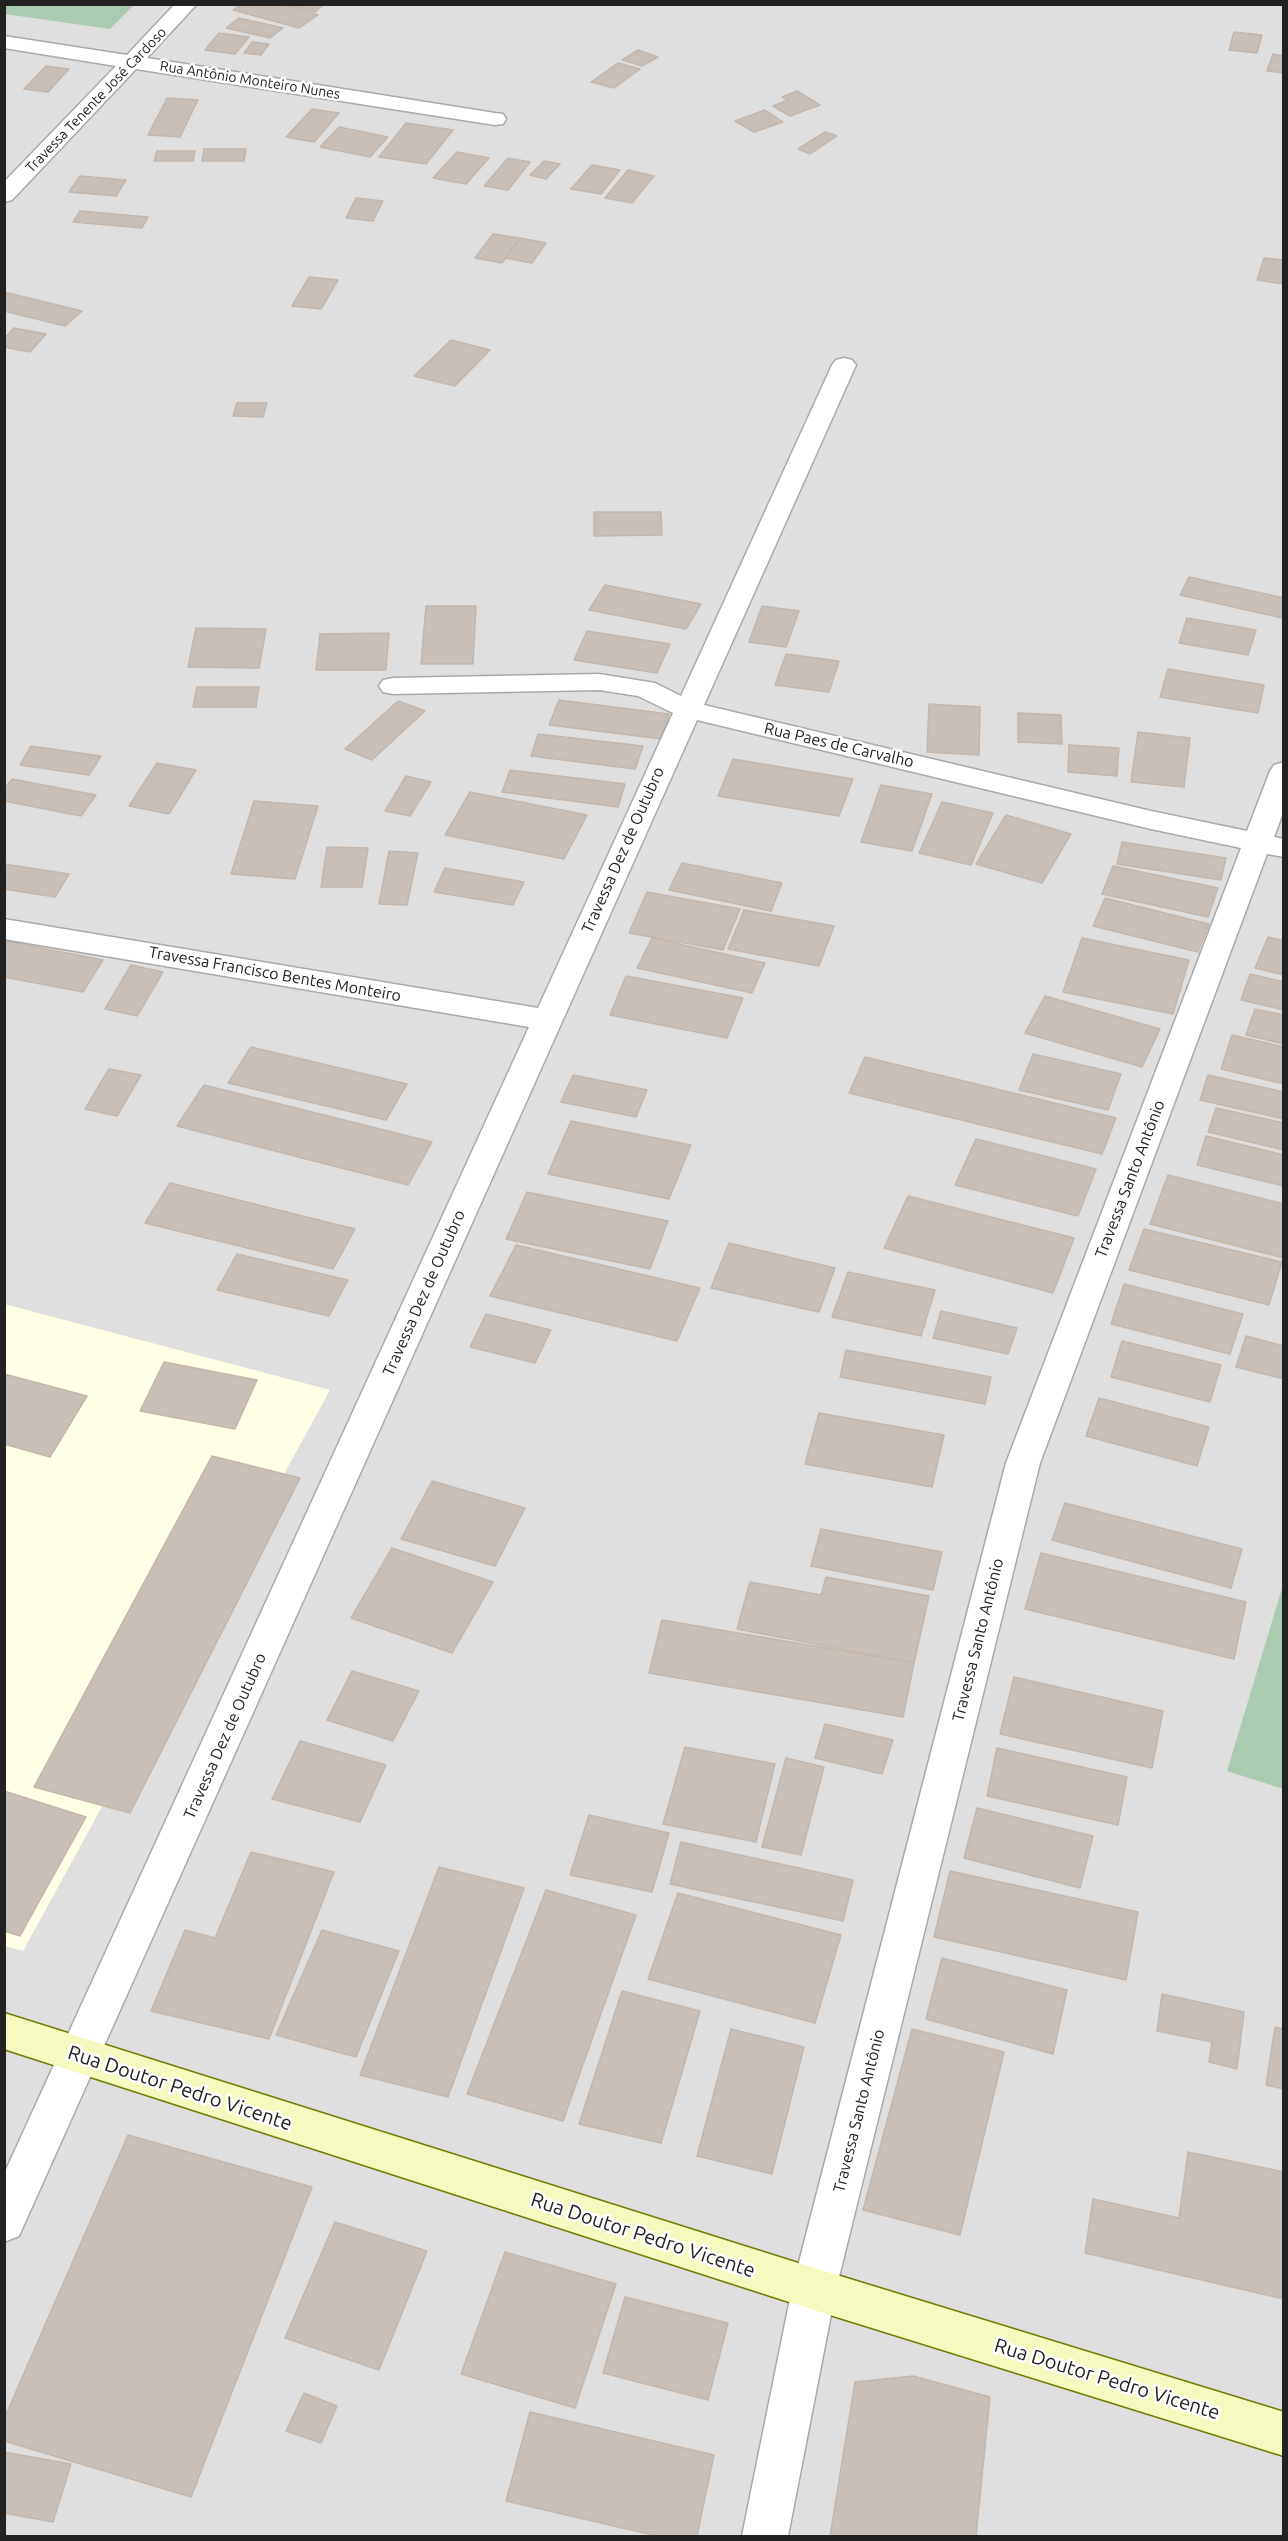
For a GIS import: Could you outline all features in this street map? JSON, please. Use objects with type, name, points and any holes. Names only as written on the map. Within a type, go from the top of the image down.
[{"type":"street","name":"Travessa Tenente José Cardoso","points":[[4,195],[187,4]]},
{"type":"street","name":"Rua Antônio Monteiro Nunes","points":[[4,42],[495,119]]},
{"type":"street","name":"Travessa Dez de Outubro","points":[[4,2222],[81,2057],[546,1020],[844,365]]},
{"type":"street","name":"Rua Paes de Carvalho","points":[[393,686],[599,682],[645,688],[687,709],[1151,820],[1270,845]]},
{"type":"street","name":"Travessa Santo Antônio","points":[[765,2536],[814,2289],[1023,1463],[1270,845],[1284,771]]},
{"type":"street","name":"Travessa Francisco Bentes Monteiro","points":[[4,929],[546,1020]]},
{"type":"street","name":"Rua Doutor Pedro Vicente","points":[[4,2031],[814,2289],[1284,2433]]},
{"type":"shaded area","points":[[5,4],[134,5],[110,29],[5,14]]},
{"type":"shaded area","points":[[5,5],[1283,5],[1283,2536],[5,2536]]},
{"type":"shaded area","points":[[4,1304],[330,1390],[23,1951],[4,1946]]},
{"type":"shaded area","points":[[1283,1585],[1283,1789],[1227,1771]]},
{"type":"building","points":[[241,4],[281,4],[318,15],[299,28],[233,10]]},
{"type":"building","points":[[286,4],[324,4],[315,12]]},
{"type":"building","points":[[239,18],[283,28],[270,38],[226,28]]},
{"type":"building","points":[[1234,32],[1262,35],[1257,53],[1229,50]]},
{"type":"building","points":[[219,33],[249,37],[235,54],[205,50]]},
{"type":"building","points":[[252,42],[269,44],[261,55],[244,53]]},
{"type":"building","points":[[638,50],[658,57],[642,66],[622,60]]},
{"type":"building","points":[[1273,54],[1284,56],[1284,73],[1267,71]]},
{"type":"building","points":[[618,63],[640,69],[614,88],[591,82]]},
{"type":"building","points":[[46,66],[69,69],[48,92],[24,89]]},
{"type":"building","points":[[797,91],[820,105],[790,116],[773,106],[788,100],[782,97]]},
{"type":"building","points":[[167,98],[198,100],[180,137],[148,135]]},
{"type":"building","points":[[312,109],[339,113],[314,142],[286,137]]},
{"type":"building","points":[[765,110],[783,122],[754,132],[735,121]]},
{"type":"building","points":[[406,123],[453,130],[426,164],[379,157]]},
{"type":"building","points":[[339,127],[388,137],[370,157],[320,147]]},
{"type":"building","points":[[825,132],[837,136],[810,154],[798,149]]},
{"type":"building","points":[[204,149],[246,149],[244,161],[202,161]]},
{"type":"building","points":[[157,151],[195,151],[193,161],[154,161]]},
{"type":"building","points":[[457,152],[489,158],[466,184],[433,178]]},
{"type":"building","points":[[508,158],[530,162],[508,190],[484,186]]},
{"type":"building","points":[[544,161],[560,164],[546,179],[530,175]]},
{"type":"building","points":[[592,165],[620,170],[601,194],[571,189]]},
{"type":"building","points":[[628,170],[654,176],[632,203],[605,198]]},
{"type":"building","points":[[80,176],[126,180],[116,196],[69,192]]},
{"type":"building","points":[[356,198],[383,201],[373,221],[346,218]]},
{"type":"building","points":[[80,211],[148,217],[142,228],[73,222]]},
{"type":"building","points":[[493,234],[520,238],[502,263],[475,258]]},
{"type":"building","points":[[520,238],[546,243],[532,263],[505,258]]},
{"type":"building","points":[[1264,258],[1284,260],[1284,284],[1257,280]]},
{"type":"building","points":[[309,277],[338,280],[321,309],[292,306]]},
{"type":"building","points":[[4,292],[82,311],[65,326],[4,311]]},
{"type":"building","points":[[14,328],[46,334],[30,352],[4,347],[4,339]]},
{"type":"building","points":[[451,340],[490,350],[455,386],[414,376]]},
{"type":"building","points":[[237,403],[267,403],[263,417],[233,416]]},
{"type":"building","points":[[594,512],[661,512],[662,535],[594,536]]},
{"type":"building","points":[[1189,577],[1284,598],[1284,614],[1282,618],[1180,595]]},
{"type":"building","points":[[605,585],[701,604],[686,629],[589,610]]},
{"type":"building","points":[[426,606],[476,606],[473,664],[421,664]]},
{"type":"building","points":[[762,606],[799,611],[786,647],[749,642]]},
{"type":"building","points":[[1187,618],[1256,630],[1248,655],[1179,643]]},
{"type":"building","points":[[196,628],[266,629],[259,668],[188,667]]},
{"type":"building","points":[[587,631],[670,644],[657,673],[574,660]]},
{"type":"building","points":[[389,633],[386,670],[316,670],[320,634]]},
{"type":"building","points":[[786,654],[839,661],[829,692],[775,685]]},
{"type":"building","points":[[1168,669],[1264,685],[1258,713],[1160,697]]},
{"type":"building","points":[[197,687],[259,687],[256,707],[193,707]]},
{"type":"building","points":[[559,700],[669,714],[661,739],[549,725]]},
{"type":"building","points":[[398,701],[425,711],[372,760],[345,749]]},
{"type":"building","points":[[929,704],[980,707],[979,755],[927,752]]},
{"type":"building","points":[[1018,713],[1061,715],[1062,744],[1018,742]]},
{"type":"building","points":[[1138,732],[1190,738],[1184,787],[1131,782]]},
{"type":"building","points":[[538,734],[643,746],[635,769],[531,756]]},
{"type":"building","points":[[1069,745],[1119,748],[1117,776],[1068,772]]},
{"type":"building","points":[[31,746],[101,756],[89,775],[20,765]]},
{"type":"building","points":[[733,759],[853,779],[839,816],[718,796]]},
{"type":"building","points":[[157,763],[196,770],[169,814],[129,806]]},
{"type":"building","points":[[510,770],[625,784],[618,807],[502,792]]},
{"type":"building","points":[[406,776],[431,782],[410,816],[385,811]]},
{"type":"building","points":[[12,779],[96,795],[81,816],[4,801],[4,789]]},
{"type":"building","points":[[881,785],[932,794],[912,851],[861,842]]},
{"type":"building","points":[[470,792],[587,815],[564,859],[445,835]]},
{"type":"building","points":[[254,801],[318,806],[295,879],[231,874]]},
{"type":"building","points":[[942,802],[993,813],[971,865],[919,853]]},
{"type":"building","points":[[1006,815],[1071,834],[1042,883],[976,864]]},
{"type":"building","points":[[1122,842],[1226,858],[1221,880],[1117,864]]},
{"type":"building","points":[[327,847],[368,848],[362,887],[321,887]]},
{"type":"building","points":[[389,851],[418,853],[407,905],[379,904]]},
{"type":"building","points":[[682,863],[782,883],[771,911],[669,890]]},
{"type":"building","points":[[4,864],[69,874],[55,897],[4,889]]},
{"type":"building","points":[[1113,866],[1218,888],[1208,917],[1102,894]]},
{"type":"building","points":[[445,868],[524,882],[513,905],[434,892]]},
{"type":"building","points":[[647,892],[740,909],[723,950],[629,933]]},
{"type":"building","points":[[1105,898],[1209,924],[1198,952],[1093,926]]},
{"type":"building","points":[[744,910],[834,926],[819,966],[728,949]]},
{"type":"building","points":[[1268,937],[1284,941],[1284,975],[1255,968]]},
{"type":"building","points":[[652,938],[765,963],[752,993],[637,968]]},
{"type":"building","points":[[1082,938],[1189,960],[1173,1014],[1063,992]]},
{"type":"building","points":[[4,941],[103,960],[83,992],[4,977]]},
{"type":"building","points":[[131,965],[163,972],[137,1016],[105,1009]]},
{"type":"building","points":[[1250,974],[1284,982],[1284,1010],[1241,1000]]},
{"type":"building","points":[[626,976],[743,998],[727,1038],[610,1015]]},
{"type":"building","points":[[1045,996],[1160,1029],[1142,1067],[1025,1033]]},
{"type":"building","points":[[1255,1009],[1284,1015],[1284,1044],[1246,1035]]},
{"type":"building","points":[[1232,1035],[1284,1047],[1284,1084],[1221,1069]]},
{"type":"building","points":[[251,1047],[407,1084],[386,1120],[228,1083]]},
{"type":"building","points":[[1033,1054],[1121,1074],[1108,1110],[1019,1090]]},
{"type":"building","points":[[865,1057],[1116,1118],[1102,1154],[849,1093]]},
{"type":"building","points":[[109,1069],[141,1075],[117,1116],[85,1109]]},
{"type":"building","points":[[573,1075],[647,1090],[636,1117],[561,1102]]},
{"type":"building","points":[[1208,1075],[1284,1092],[1284,1119],[1200,1100]]},
{"type":"building","points":[[204,1085],[432,1142],[408,1185],[177,1126]]},
{"type":"building","points":[[1216,1108],[1284,1123],[1284,1150],[1208,1132]]},
{"type":"building","points":[[571,1121],[691,1145],[669,1199],[548,1174]]},
{"type":"building","points":[[1206,1136],[1284,1155],[1284,1186],[1197,1165]]},
{"type":"building","points":[[976,1139],[1096,1169],[1078,1216],[955,1185]]},
{"type":"building","points":[[1168,1175],[1284,1204],[1284,1258],[1150,1224]]},
{"type":"building","points":[[170,1183],[355,1229],[333,1269],[145,1223]]},
{"type":"building","points":[[527,1192],[668,1221],[650,1269],[506,1239]]},
{"type":"building","points":[[908,1196],[1074,1238],[1053,1293],[884,1248]]},
{"type":"building","points":[[1144,1229],[1282,1262],[1269,1305],[1129,1270]]},
{"type":"building","points":[[729,1243],[835,1268],[819,1312],[711,1288]]},
{"type":"building","points":[[516,1245],[700,1288],[677,1341],[490,1296]]},
{"type":"building","points":[[237,1254],[348,1280],[329,1316],[217,1290]]},
{"type":"building","points":[[848,1272],[935,1290],[921,1336],[832,1317]]},
{"type":"building","points":[[1124,1284],[1243,1314],[1230,1354],[1111,1324]]},
{"type":"building","points":[[941,1311],[1017,1328],[1008,1354],[933,1338]]},
{"type":"building","points":[[486,1314],[551,1330],[535,1363],[470,1347]]},
{"type":"building","points":[[1246,1336],[1284,1346],[1284,1379],[1236,1367]]},
{"type":"building","points":[[1122,1341],[1221,1365],[1210,1402],[1111,1377]]},
{"type":"building","points":[[846,1350],[991,1377],[985,1404],[840,1377]]},
{"type":"building","points":[[164,1362],[257,1380],[235,1429],[140,1411]]},
{"type":"building","points":[[4,1374],[87,1396],[50,1457],[4,1444]]},
{"type":"building","points":[[1099,1398],[1209,1427],[1197,1466],[1086,1436]]},
{"type":"building","points":[[819,1413],[944,1435],[932,1487],[805,1464]]},
{"type":"building","points":[[212,1456],[300,1478],[130,1813],[34,1787]]},
{"type":"building","points":[[432,1481],[525,1508],[495,1566],[401,1539]]},
{"type":"building","points":[[1065,1503],[1242,1549],[1231,1588],[1052,1540]]},
{"type":"building","points":[[821,1529],[942,1552],[933,1590],[811,1566]]},
{"type":"building","points":[[392,1548],[493,1582],[452,1653],[351,1618]]},
{"type":"building","points":[[1041,1553],[1246,1602],[1234,1659],[1025,1609]]},
{"type":"building","points":[[826,1577],[929,1596],[914,1663],[737,1629],[750,1582],[821,1595]]},
{"type":"building","points":[[662,1620],[914,1663],[903,1717],[649,1673]]},
{"type":"building","points":[[352,1671],[419,1691],[393,1741],[327,1720]]},
{"type":"building","points":[[1014,1677],[1163,1711],[1152,1768],[1000,1734]]},
{"type":"building","points":[[825,1724],[893,1740],[882,1774],[815,1758]]},
{"type":"building","points":[[300,1741],[386,1765],[360,1822],[272,1799]]},
{"type":"building","points":[[685,1747],[775,1764],[756,1842],[663,1824]]},
{"type":"building","points":[[997,1748],[1127,1777],[1118,1825],[987,1796]]},
{"type":"building","points":[[786,1758],[824,1767],[801,1855],[762,1847]]},
{"type":"building","points":[[4,1791],[86,1817],[20,1936],[4,1931]]},
{"type":"building","points":[[977,1808],[1093,1836],[1080,1888],[964,1858]]},
{"type":"building","points":[[589,1815],[669,1833],[652,1892],[570,1875]]},
{"type":"building","points":[[681,1842],[853,1880],[843,1921],[670,1884]]},
{"type":"building","points":[[251,1852],[334,1872],[269,2039],[151,2011],[185,1930],[215,1938]]},
{"type":"building","points":[[439,1867],[524,1888],[448,2097],[360,2075]]},
{"type":"building","points":[[950,1871],[1138,1912],[1126,1980],[934,1937]]},
{"type":"building","points":[[546,1890],[636,1915],[563,2121],[467,2094]]},
{"type":"building","points":[[678,1893],[841,1935],[815,2023],[648,1979]]},
{"type":"building","points":[[322,1930],[399,1951],[356,2057],[276,2035]]},
{"type":"building","points":[[942,1958],[1067,1990],[1053,2054],[926,2019]]},
{"type":"building","points":[[622,1991],[700,2011],[661,2143],[579,2124]]},
{"type":"building","points":[[1162,1994],[1244,2012],[1237,2069],[1209,2062],[1212,2042],[1157,2031]]},
{"type":"building","points":[[1275,2027],[1284,2029],[1284,2089],[1266,2085]]},
{"type":"building","points":[[731,2029],[804,2047],[772,2174],[697,2156]]},
{"type":"building","points":[[912,2029],[1004,2052],[960,2235],[863,2210]]},
{"type":"building","points":[[128,2135],[312,2187],[191,2497],[4,2441],[4,2419]]},
{"type":"building","points":[[1188,2152],[1284,2172],[1284,2299],[1085,2253],[1093,2199],[1179,2218]]},
{"type":"building","points":[[335,2222],[427,2251],[379,2370],[285,2338]]},
{"type":"building","points":[[505,2252],[616,2284],[575,2408],[461,2374]]},
{"type":"building","points":[[625,2297],[728,2323],[708,2400],[603,2373]]},
{"type":"building","points":[[913,2376],[990,2397],[976,2536],[830,2536],[855,2382]]},
{"type":"building","points":[[304,2393],[337,2406],[321,2443],[286,2431]]},
{"type":"building","points":[[530,2412],[714,2455],[697,2536],[657,2536],[506,2501]]},
{"type":"building","points":[[4,2452],[71,2464],[53,2522],[4,2513]]}]
